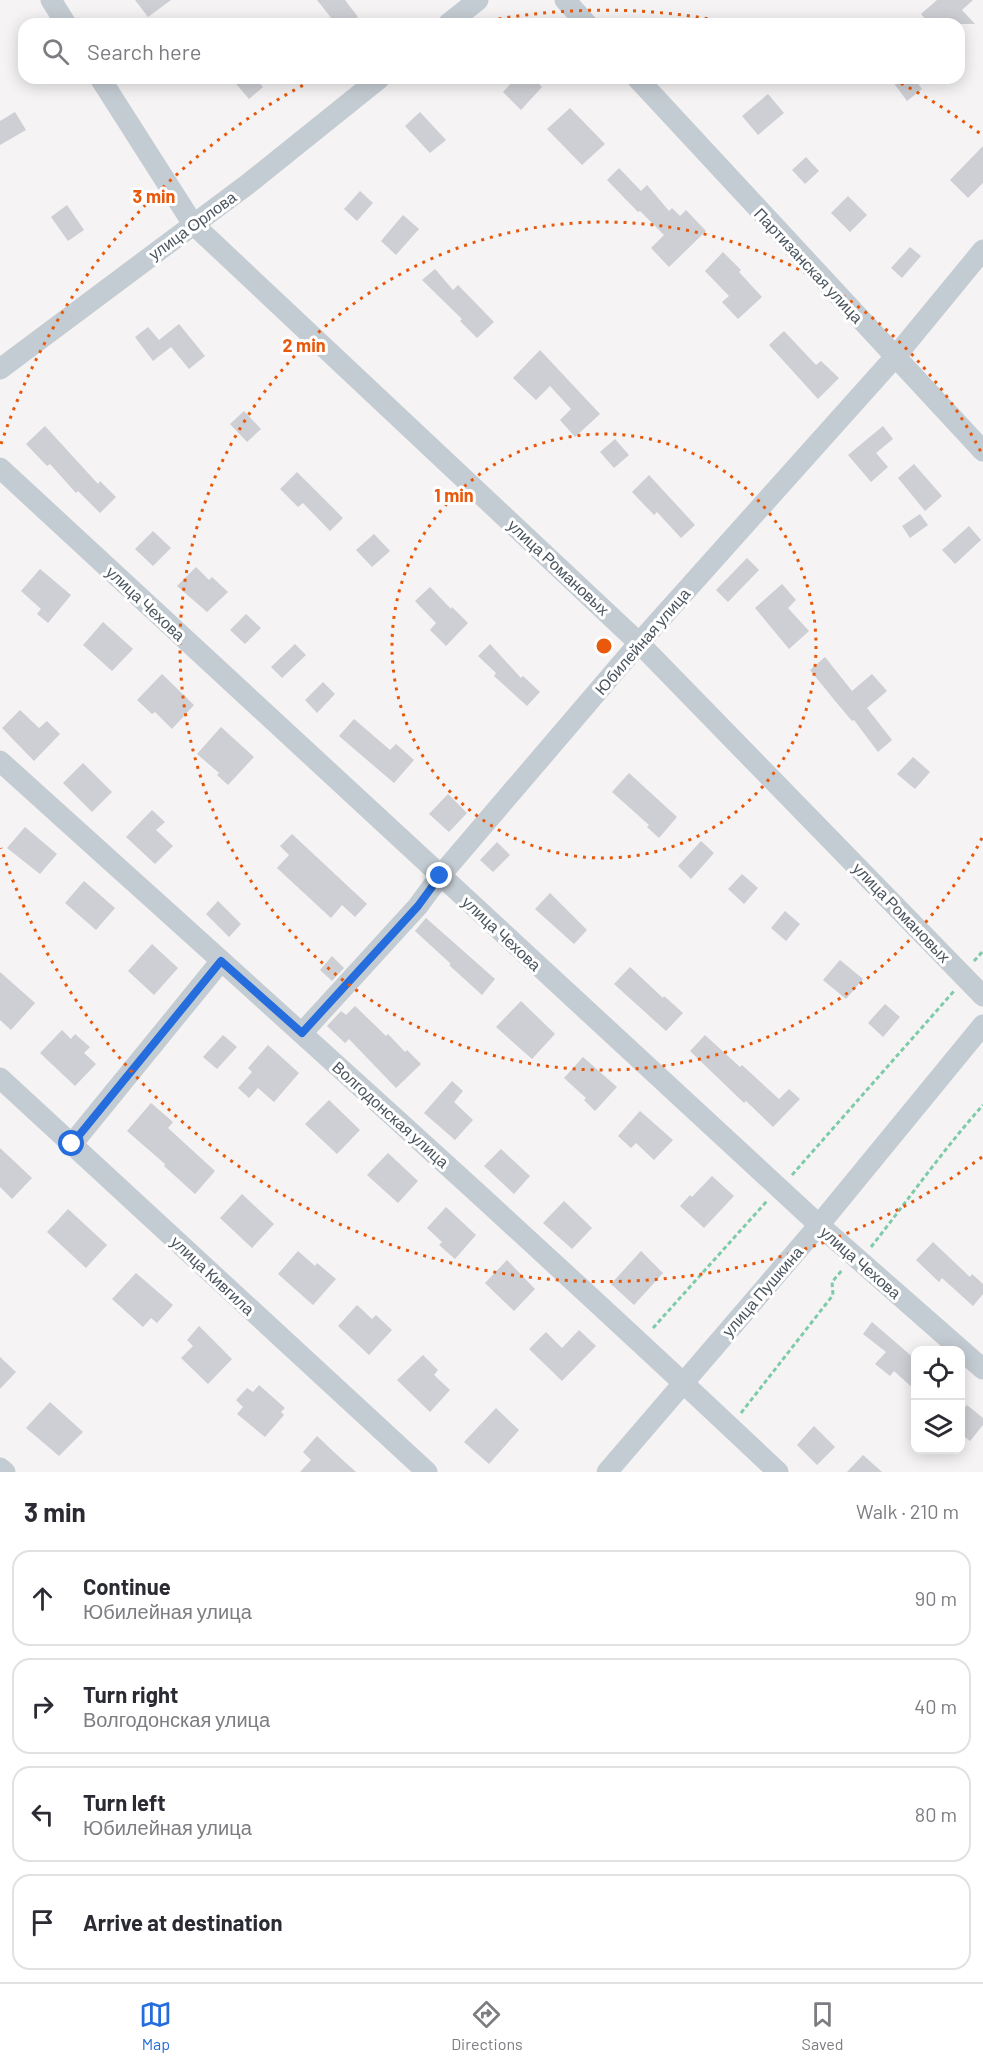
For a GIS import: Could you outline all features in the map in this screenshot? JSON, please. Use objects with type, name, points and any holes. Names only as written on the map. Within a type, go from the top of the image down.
[{"type":"street","points":[[51,0],[62,18]]},
{"type":"street","points":[[456,18],[478,0]]},
{"type":"street","points":[[565,0],[582,18]]},
{"type":"street","name":"улица Романовых","points":[[104,84],[193,224],[639,643],[983,996]]},
{"type":"street","name":"улица Орлова","points":[[0,369],[248,184],[373,84]]},
{"type":"street","name":"Партизанская улица","points":[[643,84],[983,451]]},
{"type":"street","name":"Юбилейная улица","points":[[302,1033],[418,906],[440,876],[639,643],[895,357],[983,250]]},
{"type":"street","name":"улица Чехова","points":[[0,468],[819,1225],[983,1369]]},
{"type":"street","name":"Волгодонская улица","points":[[0,761],[684,1382],[778,1472]]},
{"type":"street","points":[[72,1144],[221,961]]},
{"type":"street","name":"улица Пушкина","points":[[607,1472],[819,1225],[983,1025]]},
{"type":"street","name":"улица Кивгила","points":[[0,1078],[427,1472]]},
{"type":"street","points":[[0,1468],[4,1472]]},
{"type":"path","points":[[641,1343],[955,990],[962,974],[983,951]]},
{"type":"building","points":[[135,0],[171,0],[148,17]]},
{"type":"building","points":[[317,0],[345,0],[358,17],[357,18],[331,18]]},
{"type":"building","points":[[937,0],[973,0],[962,10],[975,24],[965,24],[965,18],[925,18],[921,14]]},
{"type":"building","points":[[236,84],[260,84],[263,87],[249,99]]},
{"type":"building","points":[[510,84],[539,84],[542,87],[521,110],[503,92]]},
{"type":"building","points":[[894,84],[918,84],[922,89],[907,101]]},
{"type":"building","points":[[768,94],[784,113],[758,135],[742,116]]},
{"type":"building","points":[[570,108],[605,144],[582,165],[547,129]]},
{"type":"building","points":[[15,112],[26,130],[0,145],[0,121]]},
{"type":"building","points":[[420,112],[446,140],[430,153],[405,126]]},
{"type":"building","points":[[983,146],[983,183],[968,198],[950,180]]},
{"type":"building","points":[[806,157],[819,171],[805,184],[792,170]]},
{"type":"building","points":[[619,168],[641,191],[647,185],[669,211],[672,208],[680,216],[686,210],[706,231],[669,267],[651,248],[664,235],[607,180]]},
{"type":"building","points":[[360,191],[373,203],[357,221],[344,209]]},
{"type":"building","points":[[848,196],[867,215],[850,232],[831,213]]},
{"type":"building","points":[[67,205],[84,230],[68,241],[51,217]]},
{"type":"building","points":[[403,215],[419,229],[396,255],[381,241]]},
{"type":"building","points":[[910,247],[921,256],[902,278],[891,268]]},
{"type":"building","points":[[723,252],[741,270],[739,272],[762,297],[738,319],[722,302],[729,296],[705,271]]},
{"type":"building","points":[[435,269],[453,290],[458,285],[494,322],[477,338],[460,321],[462,319],[422,280]]},
{"type":"building","points":[[179,324],[205,356],[189,369],[171,347],[153,361],[135,337],[148,327],[159,340]]},
{"type":"building","points":[[784,331],[816,365],[821,361],[839,378],[818,399],[769,345]]},
{"type":"building","points":[[540,350],[600,414],[575,437],[560,420],[571,409],[550,386],[536,400],[513,378]]},
{"type":"building","points":[[244,411],[261,429],[247,442],[230,424]]},
{"type":"building","points":[[45,426],[98,484],[100,481],[116,497],[100,513],[26,444]]},
{"type":"building","points":[[883,426],[893,439],[876,453],[888,467],[871,482],[848,455]]},
{"type":"building","points":[[615,439],[629,455],[614,468],[600,452]]},
{"type":"building","points":[[914,464],[942,496],[925,511],[898,478]]},
{"type":"building","points":[[297,472],[343,518],[330,531],[303,503],[298,507],[280,489]]},
{"type":"building","points":[[649,475],[695,525],[681,538],[657,512],[654,515],[632,492]]},
{"type":"building","points":[[920,514],[928,525],[910,538],[902,526]]},
{"type":"building","points":[[969,526],[981,540],[955,564],[942,550]]},
{"type":"building","points":[[153,531],[171,548],[153,566],[135,549]]},
{"type":"building","points":[[374,534],[390,551],[372,567],[356,550]]},
{"type":"building","points":[[747,558],[759,570],[728,602],[716,590]]},
{"type":"building","points":[[196,567],[209,580],[212,577],[228,592],[207,612],[177,586]]},
{"type":"building","points":[[40,569],[71,595],[48,623],[37,614],[41,609],[21,591]]},
{"type":"building","points":[[782,584],[796,600],[788,608],[809,631],[789,649],[755,608]]},
{"type":"building","points":[[430,587],[468,623],[446,646],[430,630],[436,623],[415,601]]},
{"type":"building","points":[[246,614],[261,628],[245,644],[230,630]]},
{"type":"building","points":[[103,622],[133,649],[112,671],[83,645]]},
{"type":"building","points":[[295,644],[306,655],[282,678],[271,667]]},
{"type":"building","points":[[490,644],[521,678],[523,676],[540,692],[527,706],[494,676],[496,673],[478,656]]},
{"type":"building","points":[[825,657],[852,691],[872,674],[887,691],[867,708],[892,740],[878,752],[854,720],[852,721],[810,670]]},
{"type":"building","points":[[162,674],[194,705],[172,729],[155,712],[152,714],[137,700]]},
{"type":"building","points":[[323,682],[335,694],[317,713],[305,700]]},
{"type":"building","points":[[20,710],[39,728],[47,721],[60,734],[34,761],[2,728]]},
{"type":"building","points":[[354,719],[390,750],[396,744],[414,760],[394,783],[339,736]]},
{"type":"building","points":[[221,727],[254,757],[228,785],[217,775],[219,773],[197,754]]},
{"type":"building","points":[[913,757],[930,772],[915,789],[897,774]]},
{"type":"building","points":[[83,763],[112,792],[92,812],[63,783]]},
{"type":"building","points":[[629,773],[677,817],[659,838],[647,827],[649,825],[612,792]]},
{"type":"building","points":[[448,794],[467,813],[449,832],[429,814]]},
{"type":"building","points":[[152,810],[165,822],[156,830],[173,846],[155,864],[126,837]]},
{"type":"building","points":[[25,827],[57,854],[40,874],[7,848]]},
{"type":"building","points":[[292,834],[367,904],[355,917],[342,905],[331,918],[277,868],[289,855],[280,846]]},
{"type":"building","points":[[701,841],[714,853],[691,879],[678,866]]},
{"type":"building","points":[[497,842],[510,855],[493,872],[480,860]]},
{"type":"building","points":[[742,874],[758,888],[744,904],[728,889]]},
{"type":"building","points":[[84,881],[115,908],[96,930],[65,903]]},
{"type":"building","points":[[550,893],[587,930],[574,944],[535,909]]},
{"type":"building","points":[[218,901],[241,924],[229,937],[206,914]]},
{"type":"building","points":[[785,911],[800,924],[786,941],[771,928]]},
{"type":"building","points":[[426,918],[495,979],[482,995],[415,931]]},
{"type":"building","points":[[152,944],[178,968],[154,995],[128,971]]},
{"type":"building","points":[[332,956],[344,968],[332,981],[320,970]]},
{"type":"building","points":[[840,960],[863,979],[846,999],[823,980]]},
{"type":"building","points":[[630,967],[683,1013],[666,1031],[614,984]]},
{"type":"building","points":[[0,972],[35,1003],[11,1030],[0,1020]]},
{"type":"building","points":[[521,1001],[555,1034],[532,1059],[496,1027]]},
{"type":"building","points":[[885,1004],[900,1017],[883,1037],[868,1023]]},
{"type":"building","points":[[355,1006],[386,1036],[388,1034],[405,1052],[407,1050],[421,1064],[396,1088],[349,1039],[345,1043],[327,1026],[341,1011],[346,1015]]},
{"type":"building","points":[[62,1030],[71,1039],[75,1034],[90,1047],[84,1053],[96,1064],[75,1086],[40,1053]]},
{"type":"building","points":[[223,1035],[237,1047],[217,1069],[203,1057]]},
{"type":"building","points":[[705,1035],[779,1099],[789,1089],[800,1099],[773,1127],[746,1101],[744,1103],[690,1051]]},
{"type":"building","points":[[268,1045],[299,1073],[274,1102],[258,1088],[249,1098],[238,1088],[252,1072],[248,1068]]},
{"type":"building","points":[[583,1057],[617,1087],[595,1111],[584,1100],[586,1098],[564,1078]]},
{"type":"building","points":[[452,1081],[463,1091],[454,1102],[473,1120],[455,1140],[424,1113]]},
{"type":"building","points":[[329,1100],[360,1130],[337,1154],[305,1124]]},
{"type":"building","points":[[151,1103],[173,1122],[168,1128],[215,1171],[195,1194],[127,1131]]},
{"type":"building","points":[[640,1111],[673,1140],[654,1160],[636,1143],[631,1148],[618,1136]]},
{"type":"building","points":[[0,1148],[32,1178],[12,1199],[0,1187]]},
{"type":"building","points":[[501,1149],[530,1176],[514,1194],[484,1166]]},
{"type":"building","points":[[388,1153],[418,1181],[398,1203],[367,1175]]},
{"type":"building","points":[[712,1176],[734,1196],[704,1228],[680,1206]]},
{"type":"building","points":[[242,1194],[274,1224],[252,1248],[220,1218]]},
{"type":"building","points":[[564,1201],[592,1228],[572,1249],[543,1223]]},
{"type":"building","points":[[446,1207],[476,1235],[455,1259],[439,1245],[442,1242],[427,1228]]},
{"type":"building","points":[[68,1209],[107,1245],[86,1268],[47,1232]]},
{"type":"building","points":[[933,1242],[970,1277],[972,1274],[983,1284],[983,1294],[973,1306],[942,1278],[939,1282],[916,1260]]},
{"type":"building","points":[[298,1251],[315,1266],[317,1263],[336,1279],[313,1305],[278,1274]]},
{"type":"building","points":[[641,1251],[663,1273],[634,1305],[611,1284]]},
{"type":"building","points":[[507,1260],[535,1289],[514,1311],[485,1283]]},
{"type":"building","points":[[136,1273],[173,1305],[157,1323],[151,1318],[143,1327],[112,1299]]},
{"type":"building","points":[[357,1305],[372,1319],[376,1315],[392,1330],[369,1355],[338,1326]]},
{"type":"building","points":[[872,1322],[911,1356],[911,1386],[894,1371],[890,1376],[875,1364],[886,1352],[863,1334]]},
{"type":"building","points":[[199,1326],[232,1359],[208,1384],[181,1358],[193,1346],[187,1340]]},
{"type":"building","points":[[579,1330],[596,1346],[562,1381],[529,1349],[546,1332],[562,1348]]},
{"type":"building","points":[[423,1355],[438,1370],[434,1375],[450,1390],[430,1412],[397,1380]]},
{"type":"building","points":[[0,1357],[16,1372],[0,1389]]},
{"type":"building","points":[[259,1385],[285,1408],[281,1412],[284,1415],[265,1437],[237,1414],[243,1407],[236,1400],[247,1388],[253,1392]]},
{"type":"building","points":[[50,1402],[83,1432],[59,1456],[26,1428]]},
{"type":"building","points":[[967,1405],[983,1418],[983,1425],[970,1441],[965,1437],[965,1407]]},
{"type":"building","points":[[496,1408],[519,1430],[489,1464],[464,1442]]},
{"type":"building","points":[[814,1426],[835,1447],[817,1465],[797,1445]]},
{"type":"building","points":[[317,1436],[356,1472],[300,1472],[311,1460],[303,1452]]},
{"type":"building","points":[[863,1455],[882,1472],[847,1472]]},
{"type":"route","points":[[72,1144],[221,961],[302,1033],[418,906],[440,876]]}]
